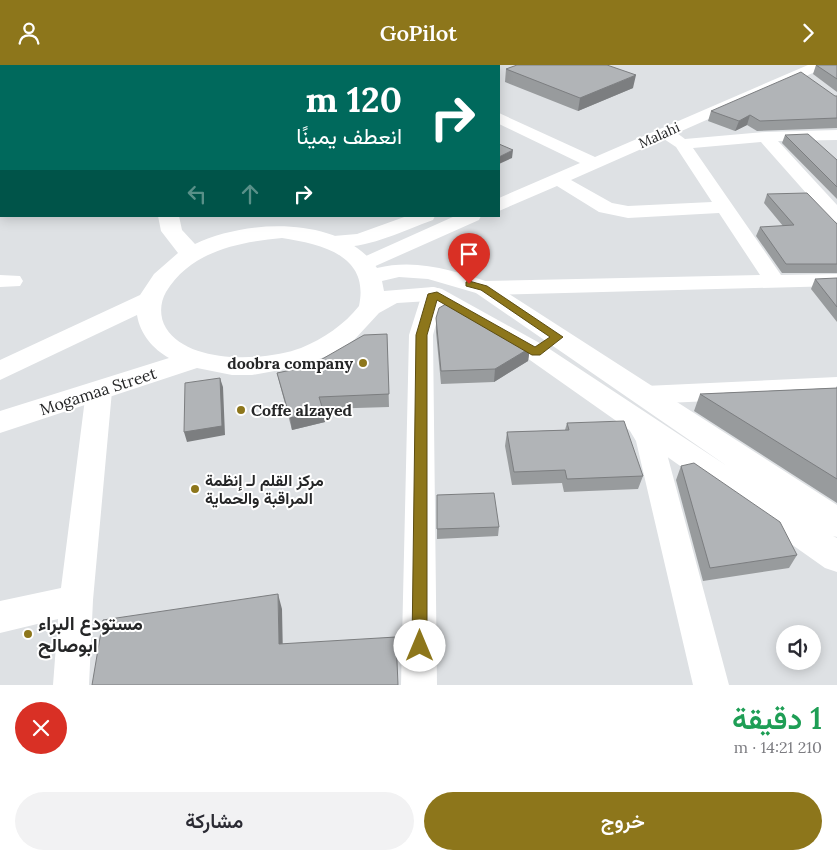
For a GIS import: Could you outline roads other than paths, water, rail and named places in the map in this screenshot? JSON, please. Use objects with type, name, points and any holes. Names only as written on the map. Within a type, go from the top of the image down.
[{"type":"main road","points":[[168,217],[172,231],[191,254]]},
{"type":"main road","points":[[238,217],[256,234]]},
{"type":"main road","points":[[370,309],[372,294],[367,270],[349,251],[329,241],[307,235],[282,233],[256,234],[211,245],[191,254],[172,267],[162,278],[149,300],[149,317],[156,334],[172,348],[195,359],[226,366],[262,365],[296,358],[327,346],[351,329],[370,309],[392,296],[433,294],[547,345]]},
{"type":"main road","points":[[367,270],[426,270],[484,288],[547,345],[641,408],[837,557]]},
{"type":"main road","points":[[0,371],[149,300]]},
{"type":"main road","name":"Mogamaa Street","points":[[0,422],[195,359]]},
{"type":"main road","points":[[641,408],[837,523]]},
{"type":"street","name":"Malahi","points":[[614,138],[799,69],[819,65]]},
{"type":"street","name":"Malahi","points":[[556,170],[574,172],[596,164],[799,69]]},
{"type":"street","points":[[799,69],[814,83]]},
{"type":"street","points":[[500,118],[584,150],[596,164]]},
{"type":"street","points":[[665,132],[682,144],[775,281]]},
{"type":"street","points":[[500,133],[556,170],[606,208],[628,212],[724,207]]},
{"type":"street","points":[[682,144],[765,137],[837,135]]},
{"type":"street","points":[[765,137],[837,216]]},
{"type":"street","points":[[500,204],[556,170],[584,150]]},
{"type":"street","points":[[367,270],[470,217]]},
{"type":"street","points":[[329,241],[359,240],[415,218]]},
{"type":"street","points":[[484,288],[837,280]]},
{"type":"street","points":[[419,685],[421,335],[433,294]]},
{"type":"street","points":[[711,685],[641,408],[837,386]]},
{"type":"street","points":[[71,685],[76,601],[99,391]]},
{"type":"street","points":[[0,617],[76,601]]},
{"type":"place","name":"doobra company","points":[[363,363]]},
{"type":"place","name":"Coffe alzayed","points":[[241,410]]},
{"type":"place","name":"مركز القلم لـ إنظمة المراقبة والحماية","points":[[195,489]]},
{"type":"place","name":"مستودع البراء ابوصالح","points":[[28,634]]}]
